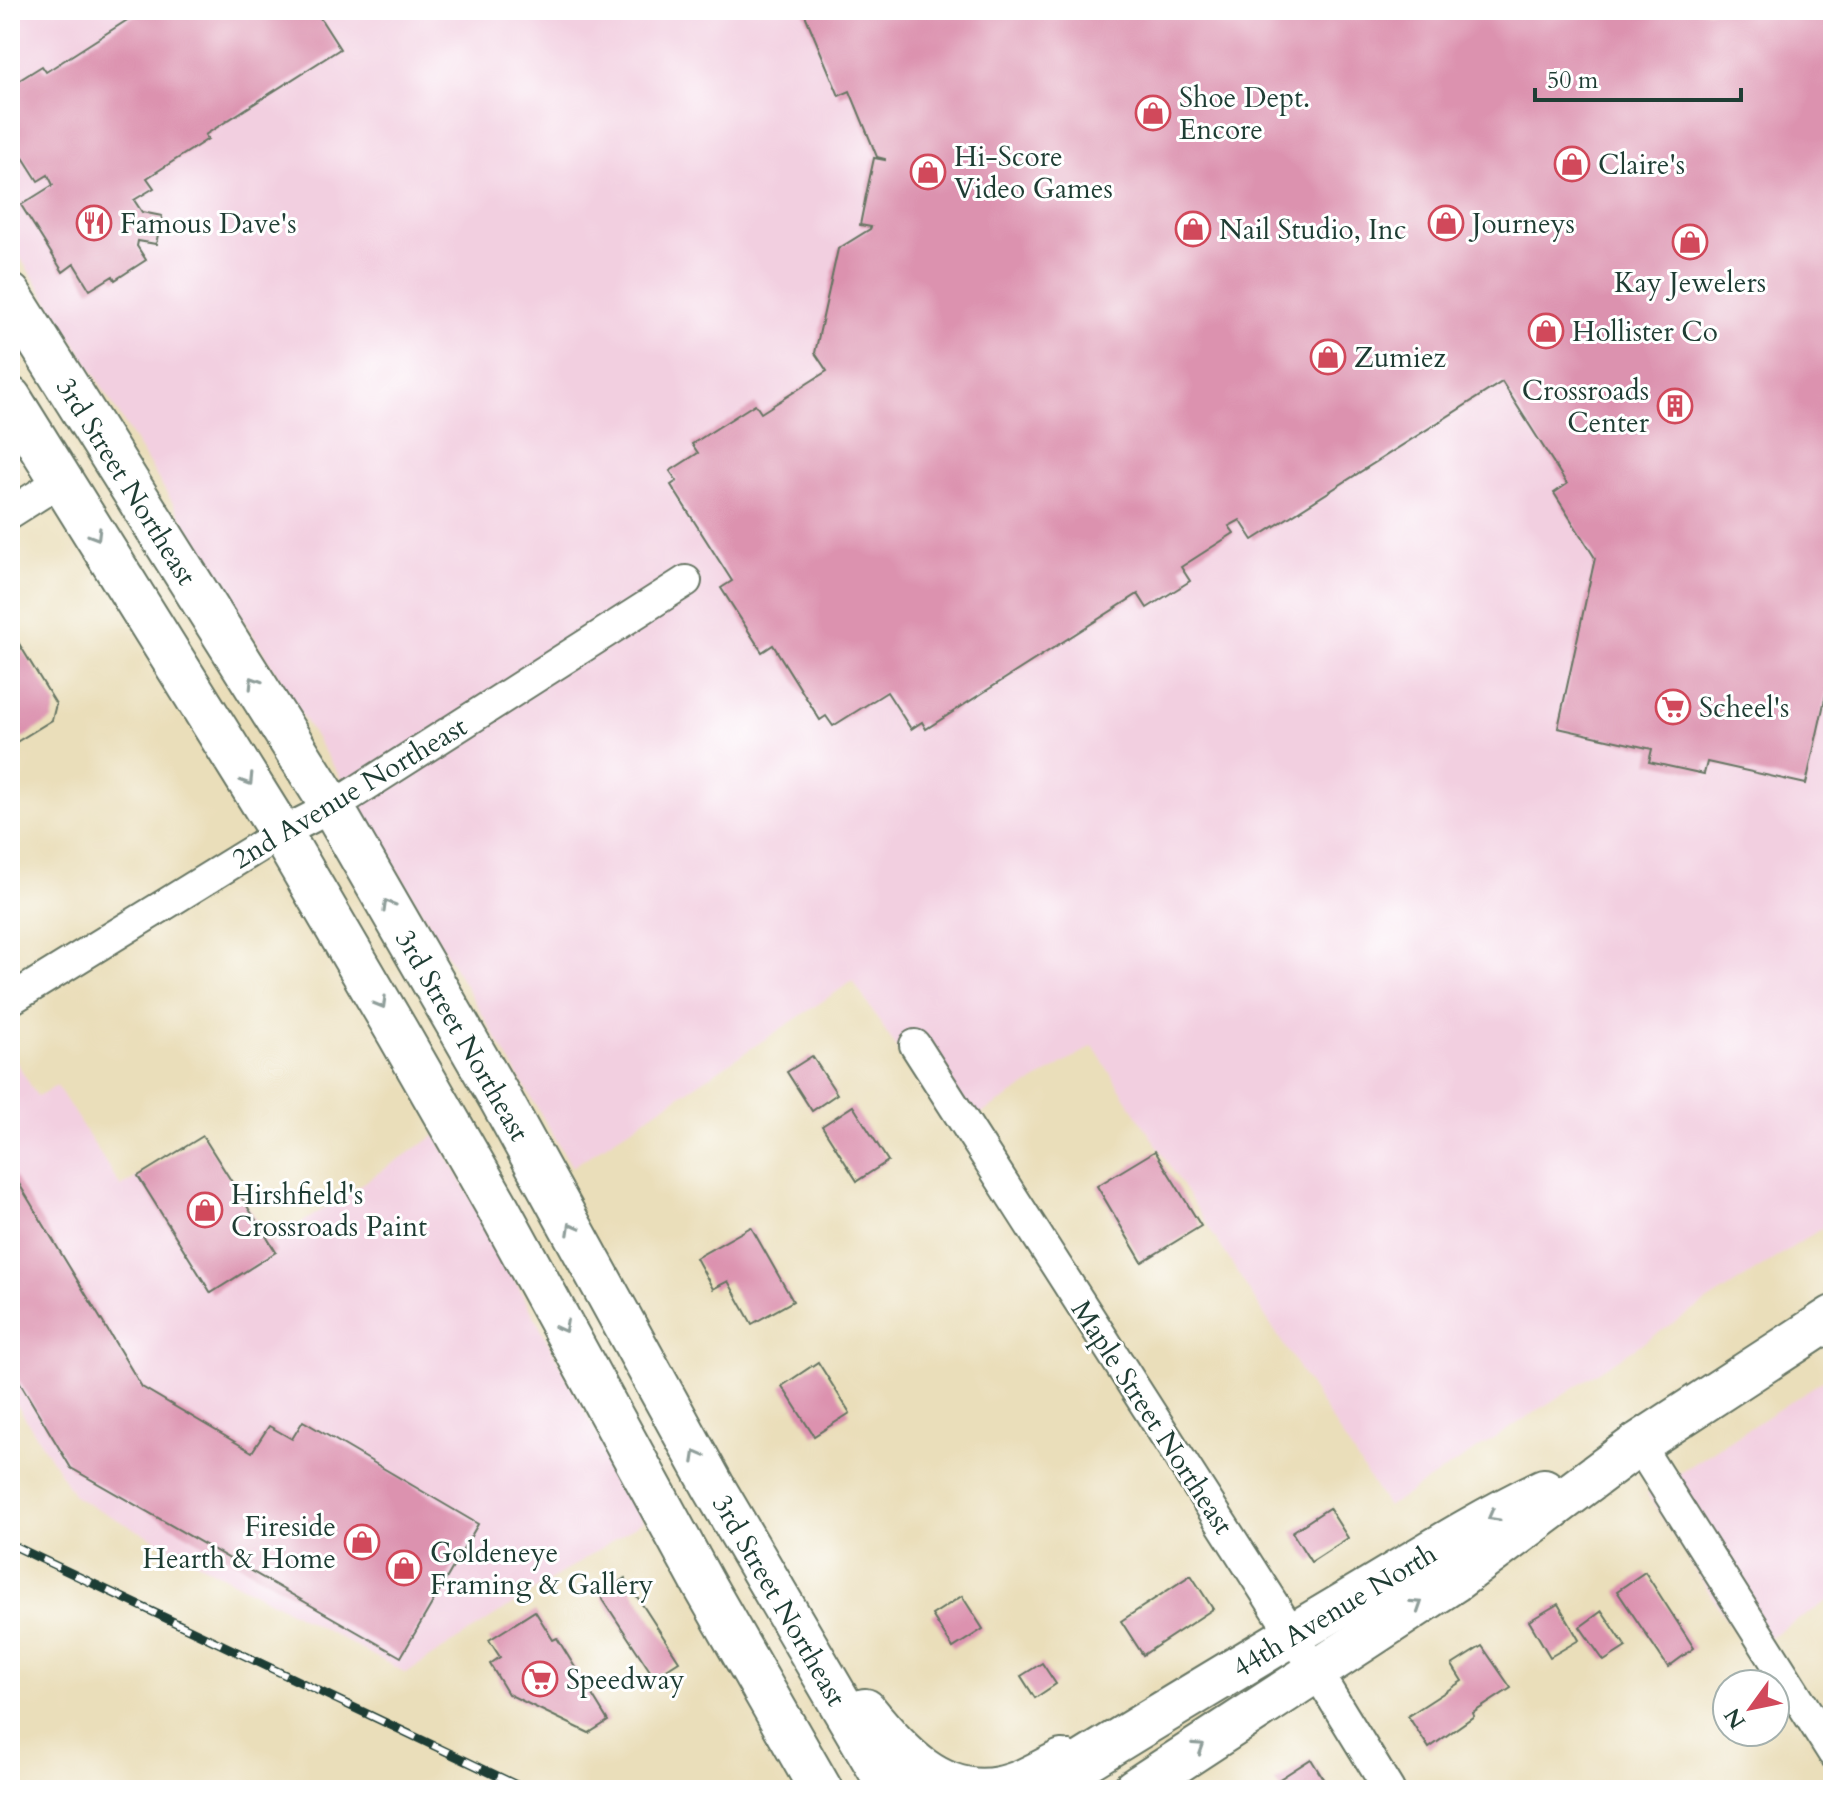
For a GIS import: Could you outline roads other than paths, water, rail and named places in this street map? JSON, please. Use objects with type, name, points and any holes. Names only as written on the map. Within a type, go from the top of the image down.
[{"type":"main road","name":"3rd Street Northeast","points":[[10,295],[332,807],[508,1112],[730,1515],[891,1790]]},
{"type":"main road","name":"3rd Street Northeast","points":[[10,398],[281,833],[484,1183],[735,1641],[821,1790]]},
{"type":"main road","name":"44th Avenue North","points":[[1134,1790],[1454,1581],[1638,1444],[1833,1317]]},
{"type":"main road","name":"44th Avenue North","points":[[1038,1790],[1216,1680],[1511,1507],[1638,1444]]},
{"type":"main road","points":[[730,1515],[858,1701],[903,1753],[933,1778],[946,1784],[985,1790],[1012,1784],[1216,1680]]},
{"type":"main road","points":[[735,1641],[773,1728],[795,1790]]},
{"type":"street","points":[[10,513],[62,480]]},
{"type":"street","name":"2nd Avenue Northeast","points":[[10,1000],[281,833],[332,807],[686,581]]},
{"type":"street","name":"Maple Street Northeast","points":[[915,1045],[1389,1790]]},
{"type":"street","points":[[1638,1444],[1833,1753]]},
{"type":"railway","points":[[10,1544],[527,1790]]},
{"type":"place","name":"Shoe Dept. Encore","points":[[1153,113]]},
{"type":"place","name":"Claire's","points":[[1572,164]]},
{"type":"place","name":"Hi-Score Video Games","points":[[928,172]]},
{"type":"place","name":"Famous Dave's","points":[[94,223]]},
{"type":"place","name":"Journeys","points":[[1446,223]]},
{"type":"place","name":"Nail Studio, Inc","points":[[1193,229]]},
{"type":"place","name":"Kay Jewelers","points":[[1690,242]]},
{"type":"place","name":"Hollister Co","points":[[1546,331]]},
{"type":"place","name":"Zumiez","points":[[1328,357]]},
{"type":"place","name":"Crossroads Center","points":[[1675,406]]},
{"type":"place","name":"Scheel's","points":[[1673,707]]},
{"type":"place","name":"Hirshfield's Crossroads Paint","points":[[205,1210]]},
{"type":"place","name":"Fireside Hearth & Home","points":[[362,1542]]},
{"type":"place","name":"Goldeneye Framing & Gallery","points":[[404,1568]]},
{"type":"place","name":"Speedway","points":[[540,1679]]}]
